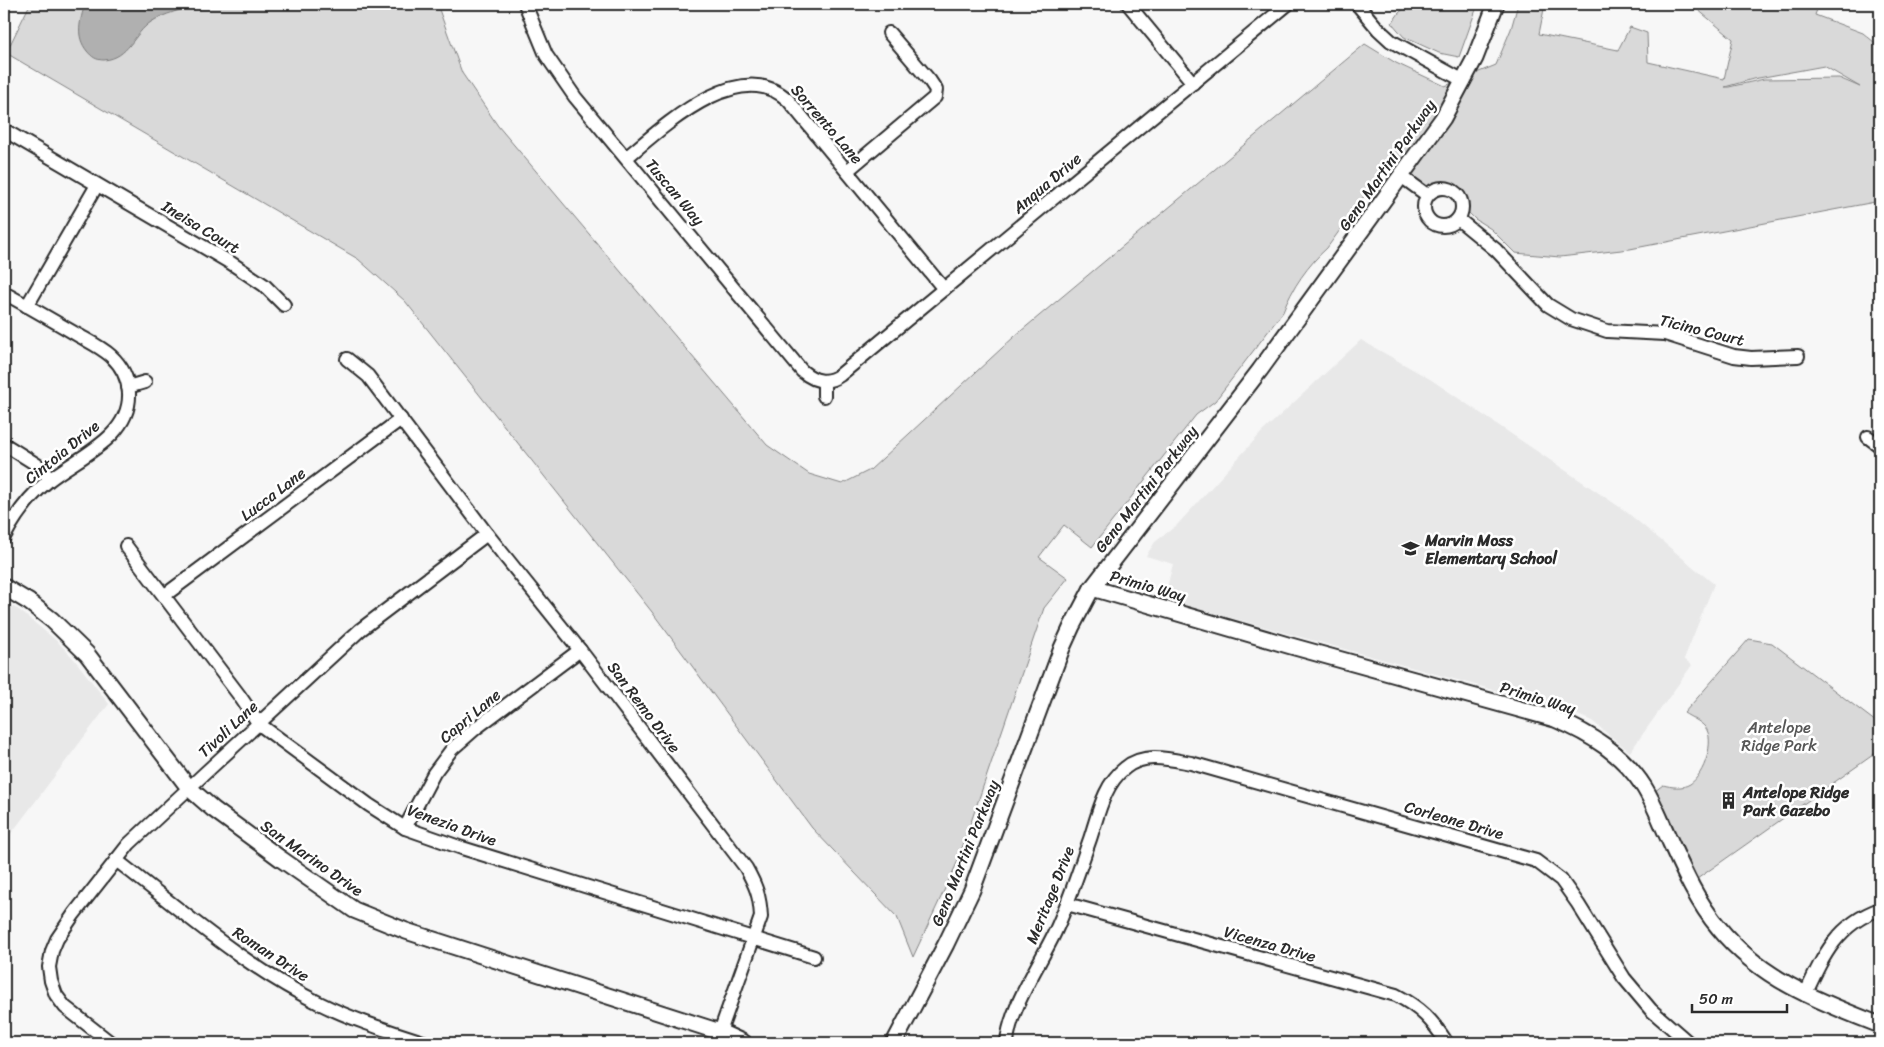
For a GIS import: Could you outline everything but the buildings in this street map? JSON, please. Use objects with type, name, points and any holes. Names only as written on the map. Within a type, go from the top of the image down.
[{"type":"street","name":"Tuscan Way","points":[[525,4],[540,44],[552,66],[575,97],[802,371],[814,380],[824,382]]},
{"type":"street","points":[[1128,4],[1193,82]]},
{"type":"street","name":"Anqua Drive","points":[[824,382],[835,379],[840,375],[1288,4]]},
{"type":"street","points":[[1357,4],[1378,29],[1392,41],[1464,82]]},
{"type":"street","name":"Geno Martini Parkway","points":[[893,1041],[946,944],[969,896],[1062,648],[1092,588],[1260,370],[1443,118],[1464,82],[1483,41],[1496,4]]},
{"type":"street","points":[[846,172],[929,103],[941,89],[889,33]]},
{"type":"street","name":"Sorrento Lane","points":[[626,158],[680,114],[698,102],[730,90],[767,82],[788,100],[944,289]]},
{"type":"street","name":"Ineisa Court","points":[[4,130],[231,263],[264,285],[284,304]]},
{"type":"street","points":[[1401,176],[1427,195]]},
{"type":"street","points":[[27,306],[97,184]]},
{"type":"street","points":[[1440,187],[1454,191],[1460,196],[1462,204],[1462,212],[1458,219],[1452,224],[1444,226],[1433,223],[1427,218],[1424,211],[1427,195],[1432,190],[1440,187]]},
{"type":"street","name":"Ticino Court","points":[[1458,219],[1496,250],[1548,305],[1563,316],[1579,323],[1607,331],[1666,334],[1734,356],[1751,358],[1798,356]]},
{"type":"street","name":"Cintoia Drive","points":[[4,292],[107,352],[122,370],[128,387],[129,397],[126,412],[117,428],[104,442],[50,479],[36,492],[17,515],[4,537]]},
{"type":"street","name":"San Remo Drive","points":[[347,360],[368,376],[487,534],[580,650],[746,868],[760,898],[761,917],[718,1038]]},
{"type":"street","points":[[128,387],[145,382]]},
{"type":"street","points":[[824,382],[824,396]]},
{"type":"street","name":"Lucca Lane","points":[[165,595],[401,419]]},
{"type":"street","points":[[1868,437],[1880,446]]},
{"type":"street","points":[[4,444],[39,466],[50,479]]},
{"type":"street","name":"Tivoli Lane","points":[[110,1043],[65,1007],[54,991],[49,967],[52,951],[57,939],[129,844],[360,630],[487,534]]},
{"type":"street","name":"Venezia Drive","points":[[126,546],[165,595],[239,695],[258,724],[369,805],[405,828],[462,848],[814,957]]},
{"type":"street","name":"San Marino Drive","points":[[4,587],[41,611],[76,642],[112,685],[189,788],[213,809],[354,910],[406,932],[718,1038],[744,1043]]},
{"type":"street","name":"Primio Way","points":[[1092,588],[1291,646],[1555,719],[1585,732],[1601,742],[1620,758],[1643,786],[1689,883],[1719,929],[1752,961],[1779,980],[1805,995],[1880,1025]]},
{"type":"street","name":"Capri Lane","points":[[405,828],[434,772],[452,749],[476,728],[580,650]]},
{"type":"street","name":"Corleone Drive","points":[[1130,764],[1139,760],[1157,757],[1191,763],[1536,861],[1561,880],[1624,978],[1651,1010],[1690,1043]]},
{"type":"street","name":"Meritage Drive","points":[[1007,1043],[1007,1034],[1017,1006],[1043,957],[1067,904],[1105,795],[1119,773],[1130,764]]},
{"type":"street","name":"Roman Drive","points":[[116,860],[252,965],[335,1011],[363,1023],[426,1043]]},
{"type":"street","name":"Vicenza Drive","points":[[1067,904],[1396,996],[1411,1003],[1423,1012],[1447,1043]]},
{"type":"street","points":[[1805,995],[1822,960],[1836,938],[1855,921],[1880,909]]},
{"type":"shaded area","points":[[85,4],[198,4],[156,19],[145,27],[119,55],[104,60],[96,59],[91,55],[81,40],[80,22]]},
{"type":"shaded area","name":"Marvin Moss Elementary School","points":[[1361,340],[1430,379],[1624,510],[1714,584],[1684,659],[1692,665],[1630,752],[1592,721],[1563,709],[1177,603],[1178,598],[1173,596],[1167,587],[1173,564],[1146,556],[1155,542],[1177,525],[1262,432]]},
{"type":"shaded area","points":[[4,602],[19,610],[58,642],[74,659],[109,704],[4,843]]},
{"type":"green space","points":[[30,4],[437,4],[462,73],[498,126],[767,445],[809,474],[842,484],[870,470],[1015,336],[1365,44],[1396,63],[1445,86],[1496,65],[1511,29],[1518,4],[1545,4],[1539,34],[1618,50],[1630,27],[1647,33],[1648,62],[1724,79],[1733,39],[1691,4],[1819,4],[1815,15],[1863,33],[1880,47],[1880,201],[1630,249],[1560,257],[1515,253],[1491,229],[1468,212],[1460,190],[1451,184],[1444,184],[1428,192],[1388,163],[1327,248],[1301,277],[1283,312],[1215,401],[1196,415],[1092,547],[1064,525],[1039,557],[1068,578],[1044,608],[957,863],[913,957],[897,917],[812,828],[652,612],[405,301],[358,259],[6,53]],"holes":[[[1824,66],[1860,87],[1839,78],[1764,79],[1725,87],[1753,79]]]},
{"type":"green space","points":[[1409,4],[1478,4],[1459,57],[1439,53],[1404,37],[1392,23]]},
{"type":"green space","name":"Antelope Ridge Park","points":[[1749,639],[1772,643],[1880,725],[1880,750],[1697,879],[1655,791],[1663,785],[1687,786],[1700,773],[1709,748],[1708,733],[1703,725],[1684,713]]},
{"type":"place","name":"Marvin Moss Elementary School","points":[[1411,549]]},
{"type":"place","name":"Antelope Ridge Park Gazebo","points":[[1729,801]]}]
